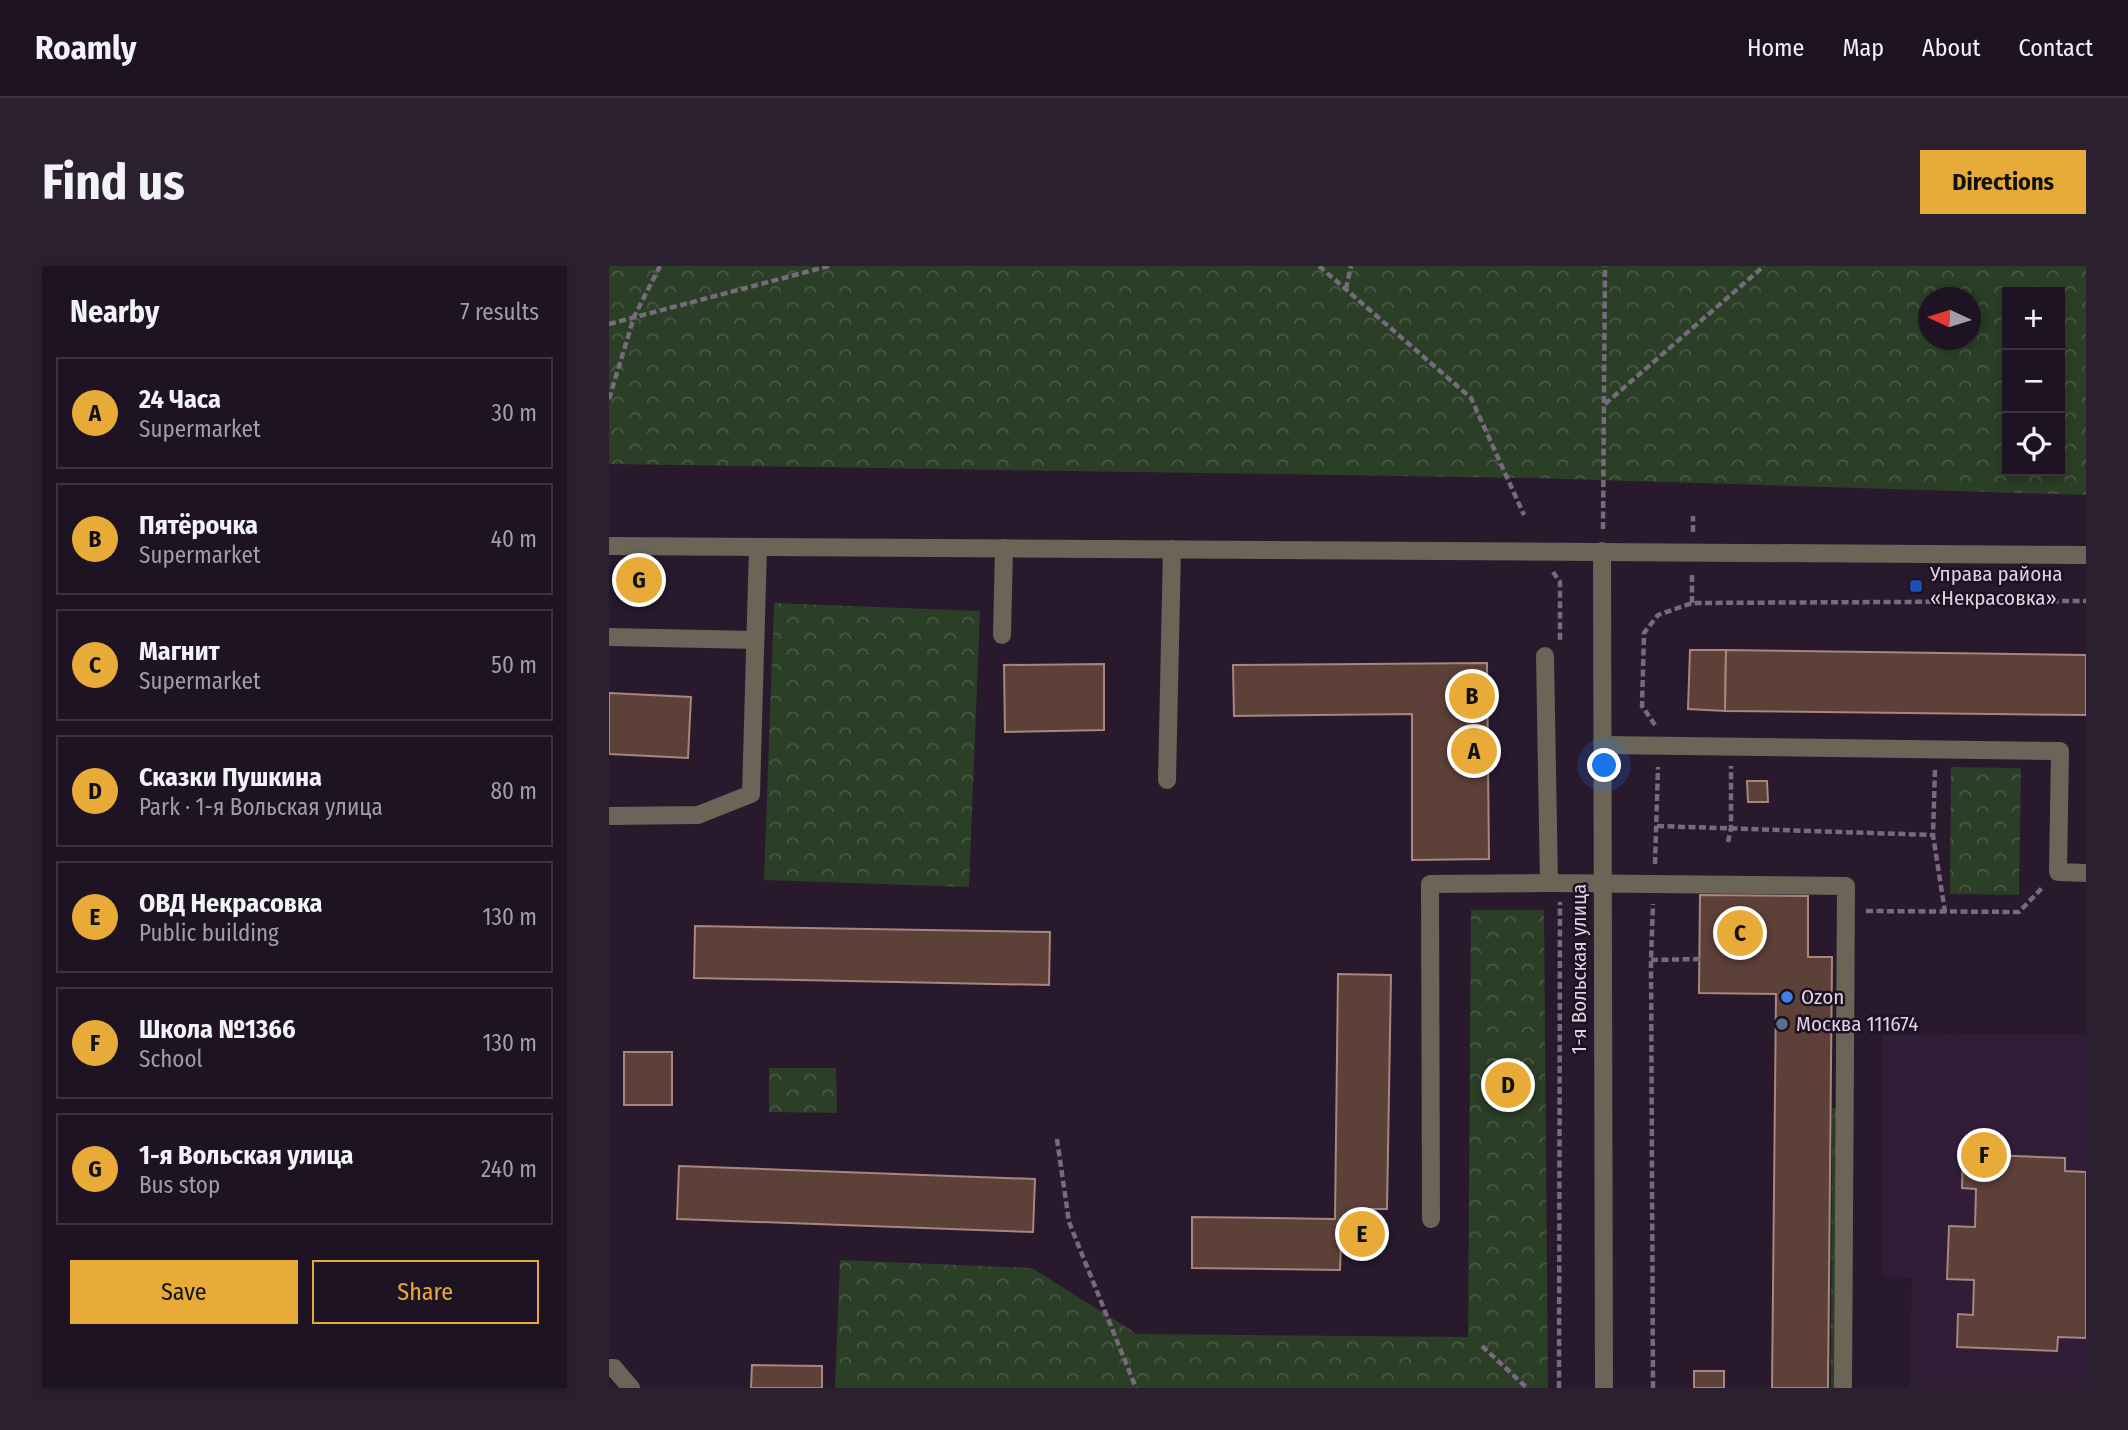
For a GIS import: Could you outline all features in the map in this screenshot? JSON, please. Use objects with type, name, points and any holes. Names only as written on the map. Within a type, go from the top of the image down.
[{"type":"street","points":[[609,546],[2086,555]]},
{"type":"street","points":[[609,817],[698,815],[751,794],[758,547]]},
{"type":"street","points":[[1002,635],[1004,548]]},
{"type":"street","points":[[1167,780],[1172,549]]},
{"type":"street","name":"1-я Вольская улица","points":[[1602,551],[1604,1388]]},
{"type":"street","points":[[609,637],[755,640]]},
{"type":"street","points":[[1545,656],[1554,883]]},
{"type":"street","points":[[1603,745],[2060,751],[2058,872],[2086,873]]},
{"type":"street","points":[[1431,1219],[1430,884],[1846,886],[1843,1385]]},
{"type":"street","points":[[609,1368],[614,1368],[631,1388]]},
{"type":"path","points":[[609,398],[634,317],[660,266]]},
{"type":"path","points":[[609,324],[829,266]]},
{"type":"path","points":[[1319,266],[1471,398],[1524,515]]},
{"type":"path","points":[[1346,289],[1351,266]]},
{"type":"path","points":[[1602,551],[1605,266]]},
{"type":"path","points":[[1605,404],[1764,266]]},
{"type":"path","points":[[1653,1388],[1651,960],[1659,732],[1642,706],[1644,633],[1658,615],[1692,603],[2086,601]]},
{"type":"path","points":[[1560,631],[1560,644]]},
{"type":"path","points":[[1728,842],[1731,828],[1731,747]]},
{"type":"path","points":[[1935,749],[1933,835],[1945,912]]},
{"type":"path","points":[[1657,826],[1933,835]]},
{"type":"path","points":[[1846,911],[2019,912],[2058,872]]},
{"type":"path","points":[[1554,883],[1559,1388]]},
{"type":"path","points":[[1651,960],[1700,959]]},
{"type":"path","points":[[1057,1139],[1069,1222],[1136,1388]]},
{"type":"path","points":[[1482,1346],[1527,1388]]},
{"type":"shaded area","points":[[2086,1034],[2086,1388],[1909,1388],[1912,1278],[1882,1275],[1882,1035]]},
{"type":"green space","points":[[609,266],[2086,266],[2086,495],[1532,478],[609,464]]},
{"type":"green space","points":[[774,603],[980,611],[969,887],[764,880]]},
{"type":"green space","points":[[1951,767],[2021,768],[2019,895],[1950,894]]},
{"type":"green space","points":[[1471,910],[1544,910],[1548,1388],[835,1388],[840,1260],[1032,1268],[1137,1334],[1468,1337]]},
{"type":"green space","points":[[769,1068],[836,1068],[837,1113],[769,1112]]},
{"type":"green space","points":[[1832,1108],[1839,1108],[1836,1388],[1831,1388]]},
{"type":"building","points":[[1690,650],[1726,650],[1725,711],[1688,709]]},
{"type":"building","points":[[1726,650],[2086,655],[2086,715],[1725,711]]},
{"type":"building","points":[[1487,663],[1489,859],[1412,860],[1412,714],[1234,716],[1233,665]]},
{"type":"building","points":[[1104,664],[1104,730],[1005,732],[1004,665]]},
{"type":"building","points":[[609,693],[691,697],[688,758],[609,754]]},
{"type":"building","points":[[1747,781],[1767,781],[1768,802],[1748,802]]},
{"type":"building","points":[[1700,895],[1808,896],[1808,957],[1832,957],[1828,1388],[1772,1388],[1776,994],[1699,993]]},
{"type":"building","points":[[695,926],[1050,932],[1049,985],[694,978]]},
{"type":"building","points":[[1338,974],[1391,975],[1387,1209],[1367,1209],[1367,1243],[1341,1242],[1340,1270],[1192,1268],[1192,1217],[1335,1219]]},
{"type":"building","points":[[624,1052],[672,1052],[672,1105],[624,1105]]},
{"type":"building","points":[[1963,1154],[2065,1158],[2065,1171],[2086,1172],[2086,1338],[2058,1337],[2057,1351],[1957,1347],[1958,1314],[1973,1315],[1974,1280],[1947,1279],[1949,1226],[1975,1227],[1976,1189],[1962,1188]]},
{"type":"building","points":[[679,1166],[1035,1179],[1033,1232],[677,1219]]},
{"type":"building","points":[[752,1365],[822,1366],[822,1388],[751,1388]]},
{"type":"building","points":[[1694,1371],[1724,1371],[1724,1388],[1694,1388]]},
{"type":"place","name":"1-я Вольская улица","points":[[639,580]]},
{"type":"place","name":"Управа района «Некрасовка»","points":[[1916,586]]},
{"type":"place","name":"Пятёрочка","points":[[1472,696]]},
{"type":"place","name":"24 Часа","points":[[1474,751]]},
{"type":"place","name":"Магнит","points":[[1740,933]]},
{"type":"place","name":"Ozon","points":[[1787,997]]},
{"type":"place","name":"Москва 111674","points":[[1782,1024]]},
{"type":"place","name":"Сказки Пушкина","points":[[1508,1085]]},
{"type":"place","name":"Школа №1366","points":[[1984,1155]]},
{"type":"place","name":"ОВД Некрасовка","points":[[1362,1234]]}]
